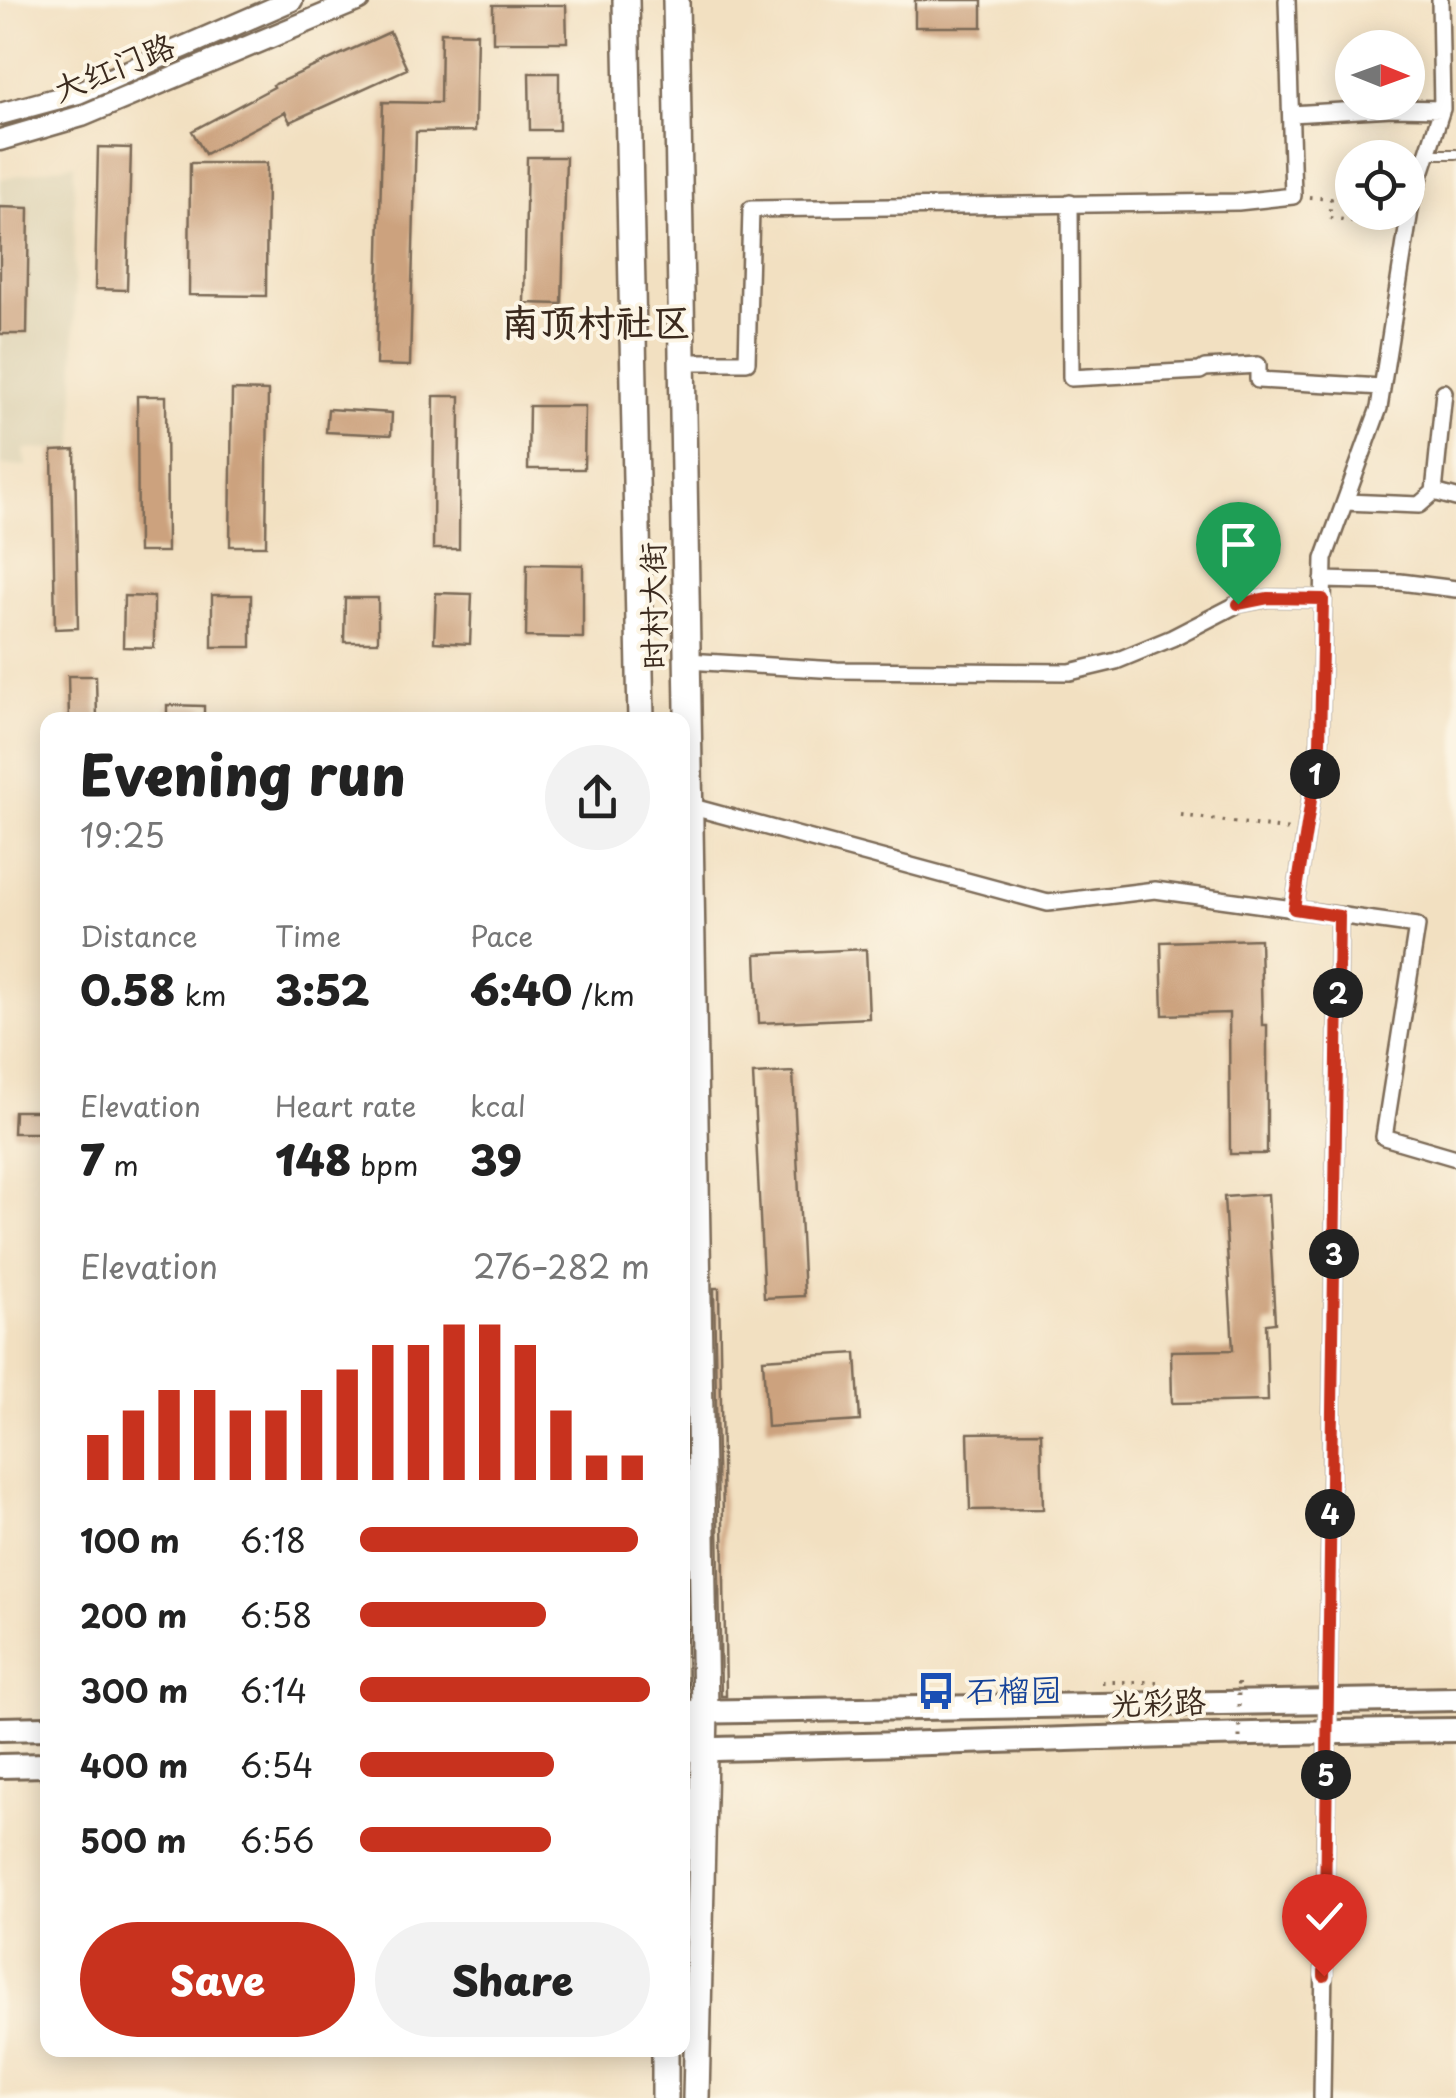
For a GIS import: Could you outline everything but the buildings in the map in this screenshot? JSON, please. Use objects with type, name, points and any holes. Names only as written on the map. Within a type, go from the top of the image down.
[{"type":"main road","name":"时村大街","points":[[626,0],[641,712]]},
{"type":"main road","name":"时村大街","points":[[676,0],[688,712]]},
{"type":"main road","name":"时村大街","points":[[690,987],[696,2098]]},
{"type":"main road","name":"光彩路","points":[[694,1712],[1456,1699]]},
{"type":"main road","points":[[0,1729],[40,1728]]},
{"type":"main road","name":"光彩路","points":[[693,1750],[1456,1730]]},
{"type":"main road","points":[[0,1766],[40,1765]]},
{"type":"main road","points":[[664,2098],[666,2057]]},
{"type":"street","name":"大红门路","points":[[0,114],[78,93],[292,0]]},
{"type":"street","name":"大红门路","points":[[0,140],[82,116],[359,0]]},
{"type":"street","points":[[682,362],[746,362],[751,209],[1238,202],[1293,196],[1287,0]]},
{"type":"street","points":[[1425,163],[1442,109],[1440,0]]},
{"type":"street","points":[[1292,114],[1442,109]]},
{"type":"street","points":[[1070,204],[1071,378],[1258,365],[1258,380],[1382,387]]},
{"type":"street","points":[[1294,909],[1320,742],[1324,560],[1379,408],[1407,230]]},
{"type":"street","points":[[1345,502],[1419,505],[1434,492],[1444,392]]},
{"type":"street","points":[[1434,492],[1456,498]]},
{"type":"street","points":[[1323,580],[1400,582],[1456,590]]},
{"type":"street","points":[[687,661],[837,670],[1070,672],[1116,661],[1238,604],[1268,598],[1323,599]]},
{"type":"street","points":[[690,806],[1048,903],[1155,890],[1417,926],[1384,1137],[1456,1158]]},
{"type":"street","points":[[1322,2098],[1339,916]]},
{"type":"lane","points":[[1428,154],[1456,154]]},
{"type":"path","points":[[1293,196],[1330,199],[1329,218],[1335,219]]},
{"type":"path","points":[[1181,814],[1306,832]]},
{"type":"path","points":[[1238,1683],[1240,1754]]},
{"type":"shaded area","points":[[74,164],[75,450],[24,449],[26,466],[0,466],[0,179]]},
{"type":"place","name":"石榴园","points":[[936,1691]]},
{"type":"district","name":"南顶村社区","points":[[596,323]]},
{"type":"route","points":[[1238,604],[1268,598],[1323,599],[1320,742],[1294,909],[1339,916],[1324,1976]]}]
